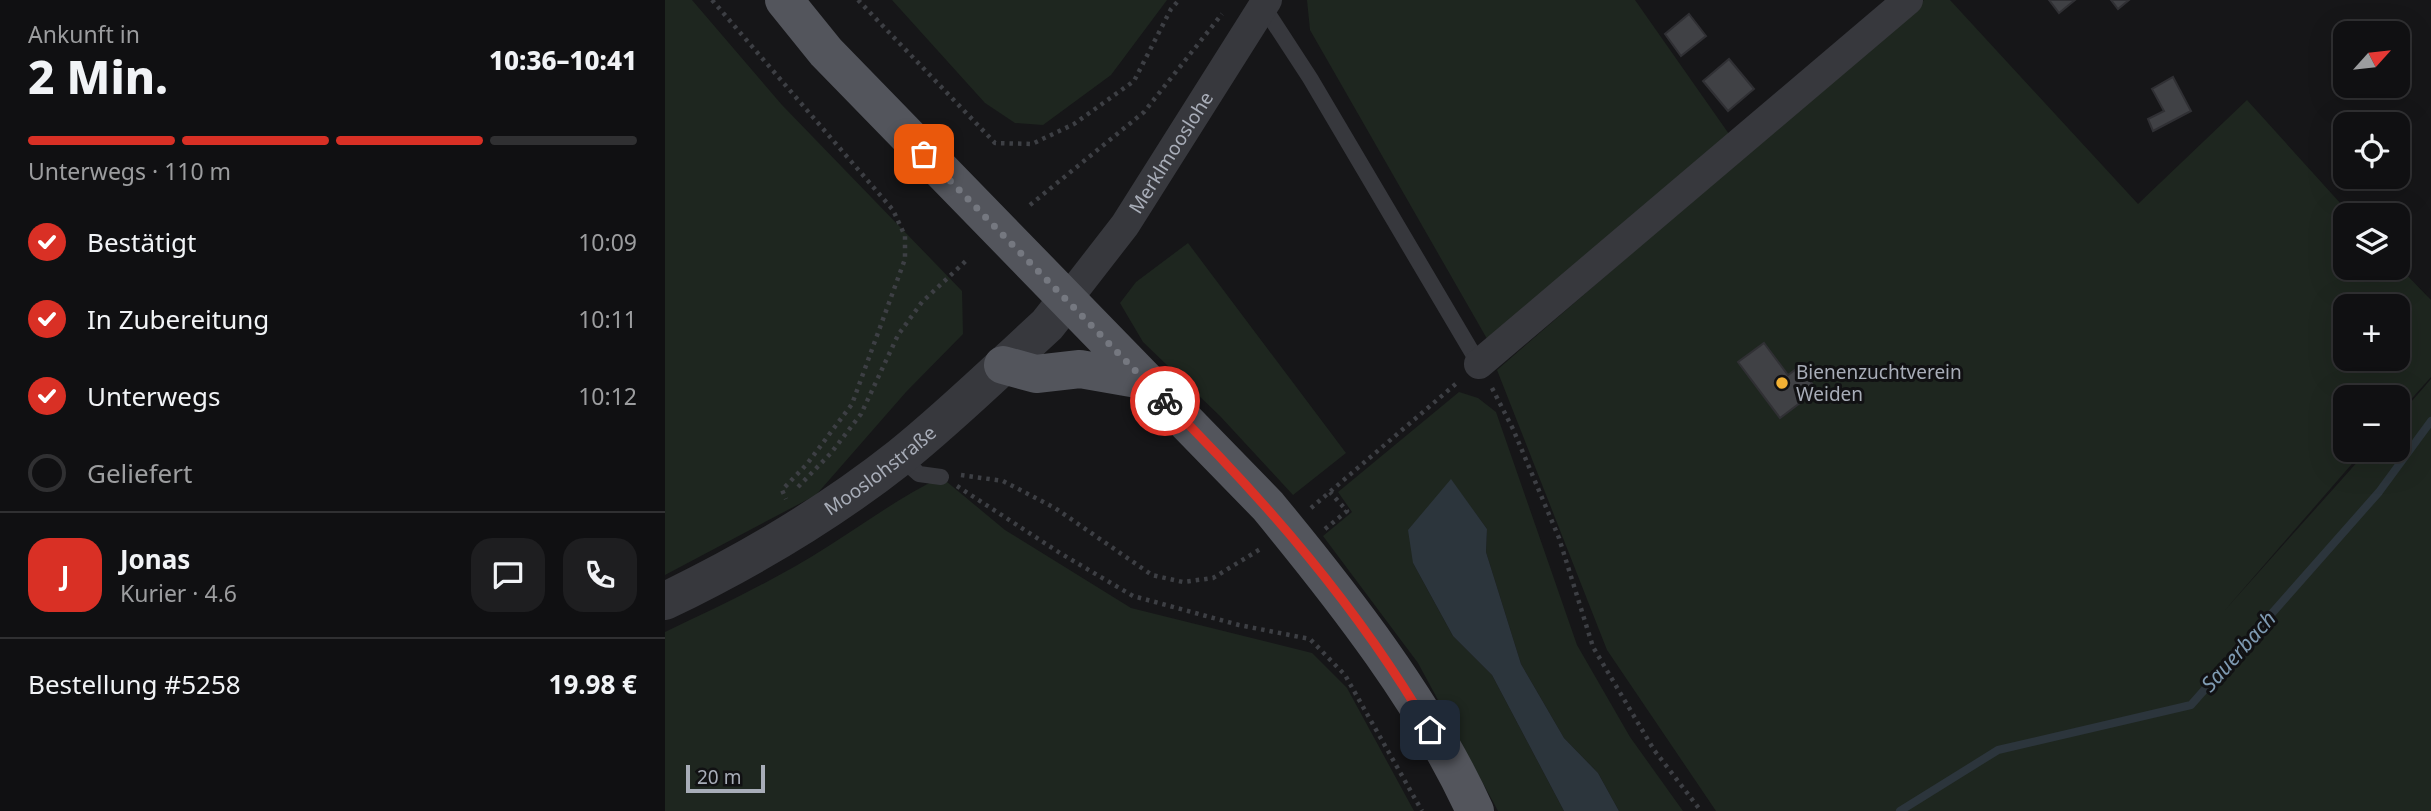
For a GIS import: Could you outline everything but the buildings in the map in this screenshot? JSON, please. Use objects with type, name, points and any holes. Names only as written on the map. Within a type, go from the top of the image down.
[{"type":"main road","points":[[784,0],[826,52],[1225,462],[1302,548],[1402,683],[1475,811]]},
{"type":"main road","points":[[1003,365],[1036,374],[1080,369],[1143,380]]},
{"type":"street","points":[[1479,364],[1908,0]]},
{"type":"street","name":"Merklmooslohe","points":[[1066,301],[1125,225],[1265,3]]},
{"type":"street","name":"Mooslohstraße","points":[[665,601],[730,570],[787,511],[900,457],[1047,325],[1066,301]]},
{"type":"lane","points":[[1265,3],[1479,364]]},
{"type":"lane","points":[[900,457],[919,474],[941,477]]},
{"type":"path","points":[[712,0],[893,210],[905,236],[905,259],[852,404],[807,464],[782,490],[787,511]]},
{"type":"path","points":[[857,0],[995,143],[1032,144],[1074,124],[1134,81],[1171,9],[1179,0]]},
{"type":"path","points":[[1030,205],[1144,112],[1226,10]]},
{"type":"path","points":[[787,511],[861,414],[898,335],[922,303],[968,258]]},
{"type":"path","points":[[1309,509],[1479,364],[1513,429],[1559,538],[1593,647],[1654,750],[1701,811]]},
{"type":"path","points":[[941,477],[965,474],[1003,481],[1055,508],[1152,575],[1183,582],[1213,578],[1262,548]]},
{"type":"path","points":[[941,477],[1133,596],[1239,625],[1310,639],[1345,675],[1422,811]]},
{"type":"path","points":[[1302,548],[1347,512],[1330,492]]},
{"type":"shaded area","points":[[665,0],[692,0],[782,105],[962,291],[963,334],[906,392],[816,495],[665,575]]},
{"type":"shaded area","points":[[892,0],[1167,0],[1111,75],[1043,125],[1015,123],[985,103]]},
{"type":"shaded area","points":[[1307,0],[1635,0],[1729,134],[1490,344],[1310,30]]},
{"type":"shaded area","points":[[1924,0],[1950,0],[2138,204],[2247,100],[2340,203],[2333,203],[2333,280],[2410,278],[2431,300],[2431,377],[2410,401],[2410,385],[2333,385],[2333,462],[2354,462],[2225,610],[2357,462],[2410,462],[2410,403],[2431,379],[2431,811],[1716,811],[1607,650],[1497,370]]},
{"type":"shaded area","points":[[1188,243],[1346,453],[1293,495],[1220,416],[1143,342],[1120,303],[1136,282]]},
{"type":"shaded area","points":[[1459,392],[1478,398],[1496,412],[1577,645],[1630,737],[1683,811],[1619,811],[1598,773],[1564,738],[1521,664],[1486,552],[1487,529],[1451,480],[1413,563],[1453,636],[1492,675],[1564,811],[1498,811],[1418,663],[1323,536],[1352,512],[1338,492]]},
{"type":"shaded area","points":[[941,477],[1005,530],[1131,608],[1312,653],[1347,688],[1414,811],[665,811],[665,632],[787,571]]},
{"type":"shaded area","points":[[1451,479],[1487,529],[1486,552],[1521,664],[1564,738],[1598,773],[1619,811],[1564,811],[1492,675],[1453,636],[1413,563],[1408,530]]},
{"type":"waterway","name":"Sauerbach","points":[[1900,811],[1998,750],[2191,705],[2379,492],[2431,421]]},
{"type":"way so far","points":[[924,154],[1165,401]]},
{"type":"place","name":"Bienenzuchtverein Weiden","points":[[1782,383]]},
{"type":"route","points":[[1165,401],[1268,506],[1312,559],[1402,683],[1430,730]]}]
